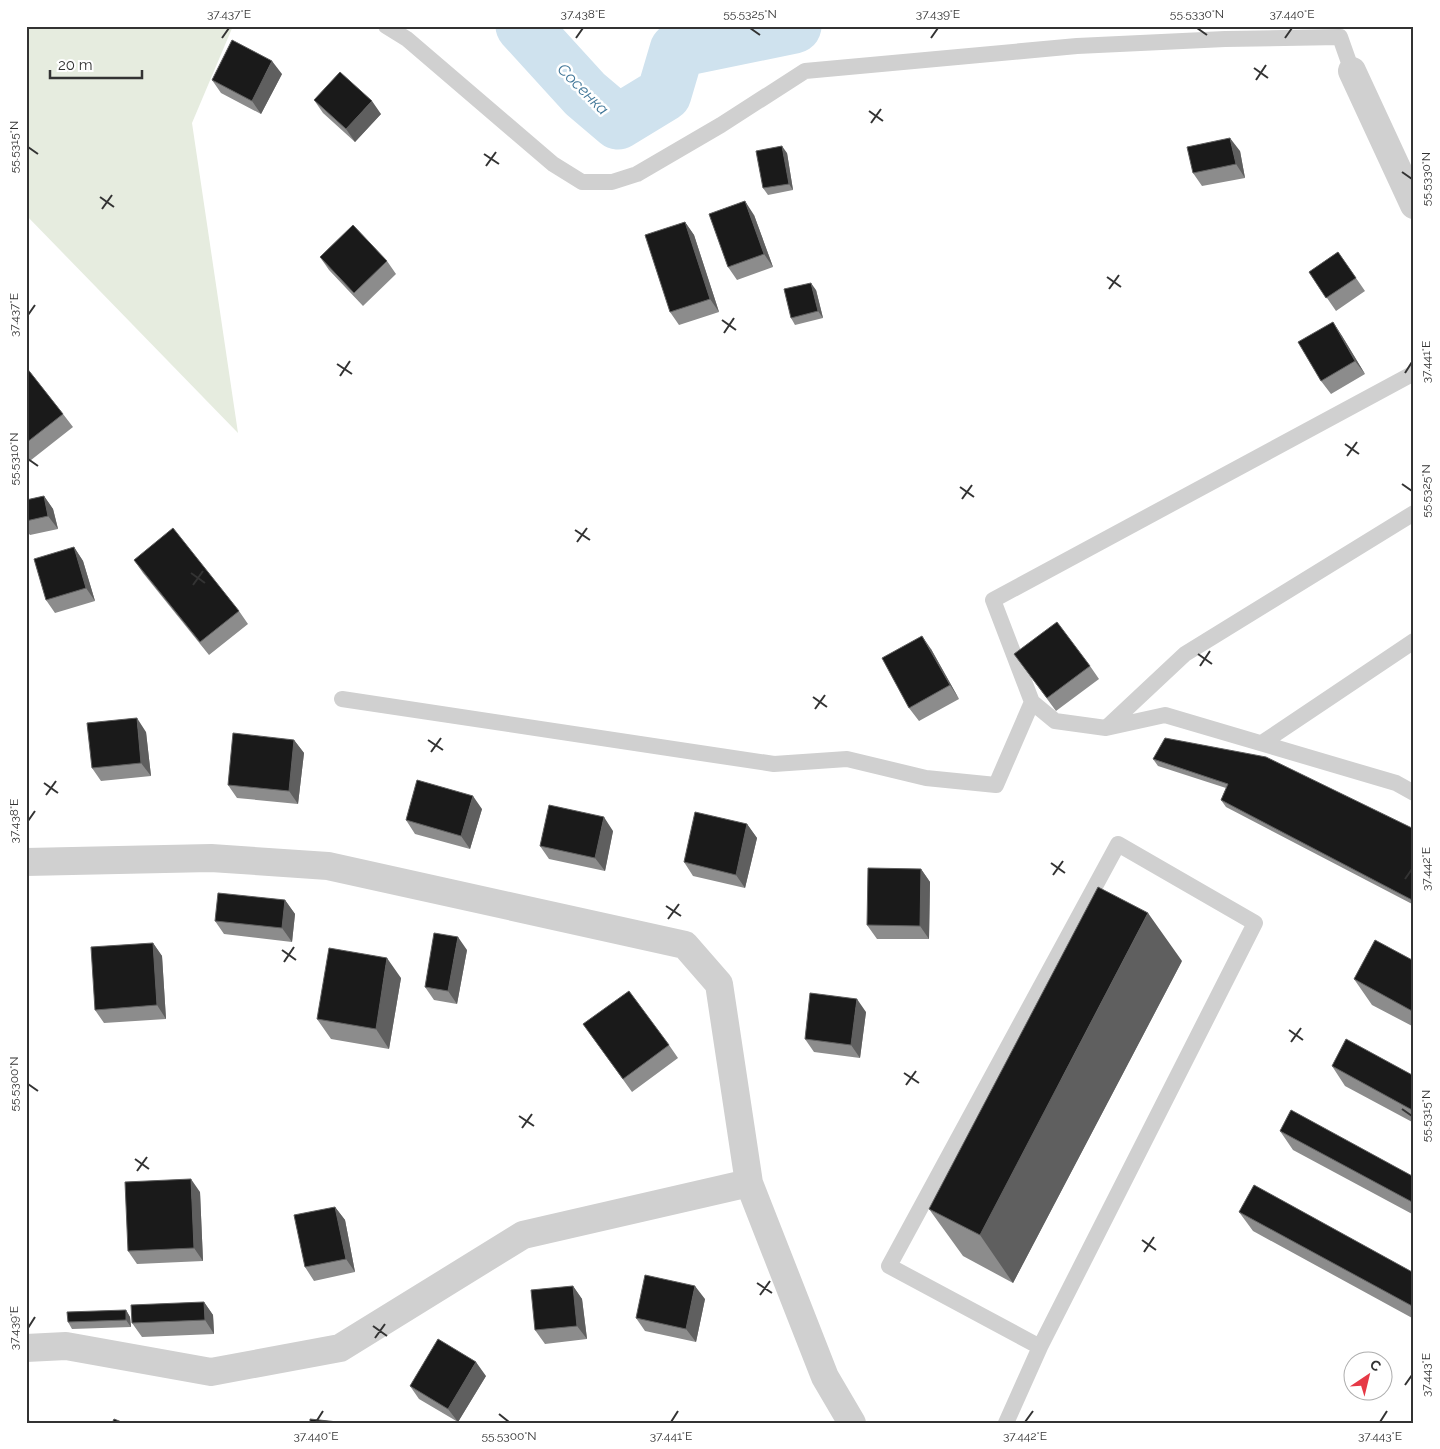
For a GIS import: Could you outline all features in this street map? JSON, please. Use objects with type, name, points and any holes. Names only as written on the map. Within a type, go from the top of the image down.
[{"type":"street","points":[[1352,71],[1414,205]]},
{"type":"street","points":[[26,862],[211,858],[328,866],[686,945],[719,984],[749,1183],[825,1377],[852,1423]]},
{"type":"street","points":[[26,1348],[66,1346],[212,1372],[340,1348],[523,1235],[749,1183]]},
{"type":"lane","points":[[386,26],[407,39],[553,164],[582,182],[612,182],[637,174],[721,125],[806,71],[1077,46],[1225,39],[1340,37],[1352,71]]},
{"type":"lane","points":[[1414,373],[993,600],[1032,702],[1055,721],[1106,728],[1165,715],[1396,783],[1414,793]]},
{"type":"lane","points":[[1106,728],[1185,654],[1414,513]]},
{"type":"lane","points":[[1262,743],[1414,642]]},
{"type":"lane","points":[[342,699],[774,764],[847,759],[926,778],[996,785],[1032,702]]},
{"type":"lane","points":[[1006,1423],[1040,1347],[1255,923],[1118,844],[889,1266],[1040,1347]]},
{"type":"shaded area","points":[[26,26],[233,26],[192,123],[238,433],[26,215]]},
{"type":"building","points":[[232,40],[272,61],[252,101],[212,80]]},
{"type":"building","points":[[340,72],[372,101],[346,129],[314,100]]},
{"type":"building","points":[[1230,138],[1236,164],[1193,173],[1187,147]]},
{"type":"building","points":[[782,146],[789,184],[763,188],[756,151]]},
{"type":"building","points":[[745,201],[764,254],[728,267],[709,214]]},
{"type":"building","points":[[685,222],[710,299],[670,312],[645,235]]},
{"type":"building","points":[[353,225],[387,261],[354,293],[320,257]]},
{"type":"building","points":[[1338,252],[1356,278],[1326,298],[1309,272]]},
{"type":"building","points":[[811,283],[818,311],[791,318],[784,289]]},
{"type":"building","points":[[1333,322],[1355,361],[1321,381],[1298,342]]},
{"type":"building","points":[[26,367],[63,414],[26,443]]},
{"type":"building","points":[[44,496],[48,516],[26,521],[26,500]]},
{"type":"building","points":[[173,528],[239,611],[200,642],[134,560]]},
{"type":"building","points":[[74,547],[86,588],[46,600],[34,559]]},
{"type":"building","points":[[1057,622],[1090,666],[1047,698],[1014,654]]},
{"type":"building","points":[[922,636],[950,685],[909,708],[882,658]]},
{"type":"building","points":[[137,718],[141,763],[92,768],[87,723]]},
{"type":"building","points":[[233,733],[294,740],[289,791],[228,785]]},
{"type":"building","points":[[1165,738],[1266,757],[1414,829],[1414,901],[1221,800],[1228,784],[1153,759]]},
{"type":"building","points":[[417,780],[473,796],[461,836],[406,820]]},
{"type":"building","points":[[549,805],[604,817],[595,858],[540,846]]},
{"type":"building","points":[[695,812],[747,824],[736,875],[684,862]]},
{"type":"building","points":[[868,868],[921,869],[920,926],[867,925]]},
{"type":"building","points":[[1098,887],[1148,913],[980,1235],[929,1209]]},
{"type":"building","points":[[218,893],[285,900],[282,928],[215,921]]},
{"type":"building","points":[[434,933],[458,937],[448,991],[425,987]]},
{"type":"building","points":[[1375,940],[1414,961],[1414,1012],[1354,979]]},
{"type":"building","points":[[153,943],[157,1005],[95,1010],[91,947]]},
{"type":"building","points":[[329,948],[387,958],[376,1029],[317,1019]]},
{"type":"building","points":[[629,991],[669,1045],[623,1079],[583,1024]]},
{"type":"building","points":[[810,993],[857,999],[851,1045],[805,1039]]},
{"type":"building","points":[[1346,1039],[1414,1076],[1414,1111],[1332,1066]]},
{"type":"building","points":[[1291,1110],[1414,1177],[1414,1203],[1280,1131]]},
{"type":"building","points":[[191,1179],[194,1248],[128,1251],[125,1182]]},
{"type":"building","points":[[1254,1185],[1414,1273],[1414,1307],[1239,1212]]},
{"type":"building","points":[[335,1207],[346,1259],[305,1267],[294,1215]]},
{"type":"building","points":[[645,1275],[695,1286],[686,1329],[636,1318]]},
{"type":"building","points":[[573,1286],[577,1326],[535,1330],[531,1290]]},
{"type":"building","points":[[204,1302],[205,1320],[132,1323],[131,1305]]},
{"type":"building","points":[[126,1310],[126,1320],[68,1322],[67,1312]]},
{"type":"building","points":[[438,1339],[476,1362],[448,1409],[410,1386]]},
{"type":"building","points":[[114,1419],[124,1423],[112,1423]]},
{"type":"building","points":[[310,1419],[347,1423],[310,1423]]},
{"type":"waterway","name":"Сосенка","points":[[523,26],[585,94],[618,122],[664,94],[677,50],[794,26]]}]
